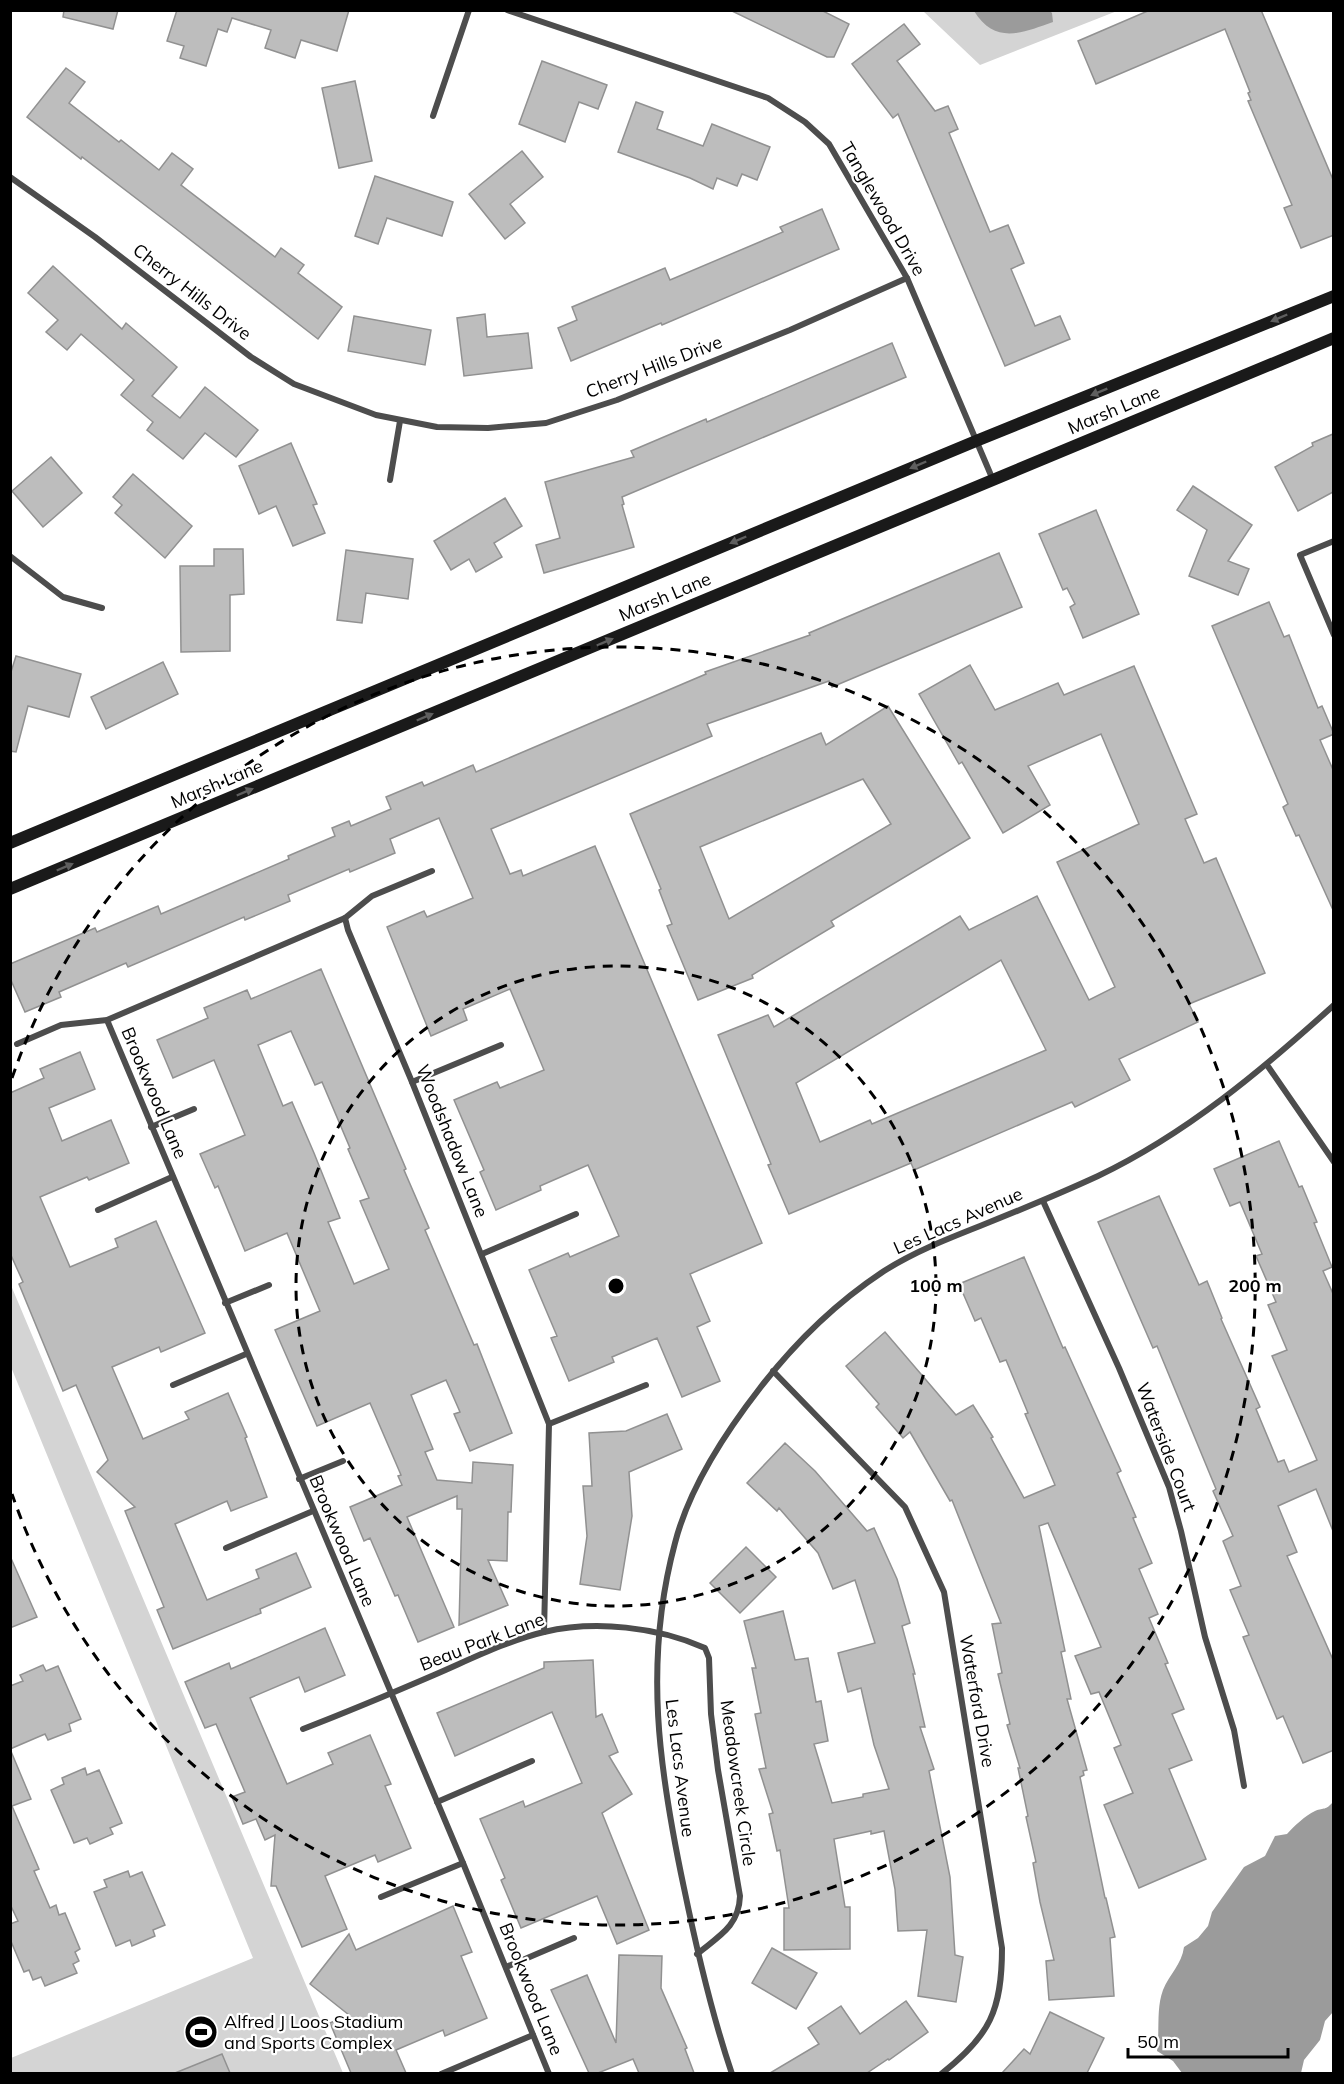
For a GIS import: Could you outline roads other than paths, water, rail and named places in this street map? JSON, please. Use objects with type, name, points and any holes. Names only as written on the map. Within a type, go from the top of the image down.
[{"type":"main road","name":"Marsh Lane","points":[[10,843],[976,441],[1334,296]]},
{"type":"main road","name":"Marsh Lane","points":[[10,889],[1334,338]]},
{"type":"street","points":[[433,116],[469,10]]},
{"type":"street","name":"Tanglewood Drive","points":[[507,10],[768,98],[805,123],[829,144],[907,278],[993,480]]},
{"type":"street","name":"Cherry Hills Drive","points":[[10,177],[95,237],[251,357],[294,384],[339,403],[400,421],[437,427],[488,428],[546,423],[617,400],[790,330],[907,278]]},
{"type":"street","points":[[390,480],[400,421]]},
{"type":"street","points":[[1334,541],[1300,555],[1334,635]]},
{"type":"street","points":[[10,556],[63,597],[102,608]]},
{"type":"street","points":[[17,1044],[61,1025],[107,1020],[345,918],[372,896],[432,871]]},
{"type":"street","name":"Woodshadow Lane","points":[[345,918],[549,1424],[544,1632]]},
{"type":"street","name":"Les Lacs Avenue","points":[[732,2073],[714,2019],[697,1954],[675,1846],[660,1755],[656,1687],[658,1634],[675,1540],[710,1461],[741,1413],[773,1371],[808,1334],[884,1271],[932,1246],[1043,1201],[1101,1174],[1159,1142],[1267,1065],[1334,1005]]},
{"type":"street","name":"Brookwood Lane","points":[[107,1020],[246,1354],[463,1863],[549,2073]]},
{"type":"street","points":[[412,1082],[501,1045]]},
{"type":"street","points":[[1267,1065],[1334,1161]]},
{"type":"street","points":[[151,1127],[194,1109]]},
{"type":"street","points":[[98,1210],[172,1177]]},
{"type":"street","name":"Waterside Court","points":[[1043,1201],[1169,1487],[1205,1637],[1234,1730],[1244,1786]]},
{"type":"street","points":[[482,1254],[576,1214]]},
{"type":"street","points":[[225,1303],[269,1285]]},
{"type":"street","points":[[173,1385],[246,1354]]},
{"type":"street","name":"Waterford Drive","points":[[773,1371],[905,1507],[944,1592],[1002,1948],[1002,1979],[992,2018],[986,2028],[964,2056],[941,2073]]},
{"type":"street","points":[[549,1424],[646,1385]]},
{"type":"street","points":[[299,1479],[343,1461]]},
{"type":"street","points":[[226,1548],[313,1511]]},
{"type":"street","name":"Beau Park Lane","points":[[303,1729],[497,1648],[544,1632],[575,1627],[612,1627],[658,1634]]},
{"type":"street","name":"Meadowcreek Circle","points":[[658,1634],[705,1648],[709,1658],[711,1714],[740,1896],[739,1909],[733,1924],[697,1954]]},
{"type":"street","points":[[437,1802],[532,1761]]},
{"type":"street","points":[[381,1897],[463,1863]]},
{"type":"street","points":[[506,1967],[574,1938]]},
{"type":"street","points":[[441,2073],[533,2035]]},
{"type":"place","name":"Alfred J Loos Stadium and Sports Complex","points":[[201,2032]]}]
